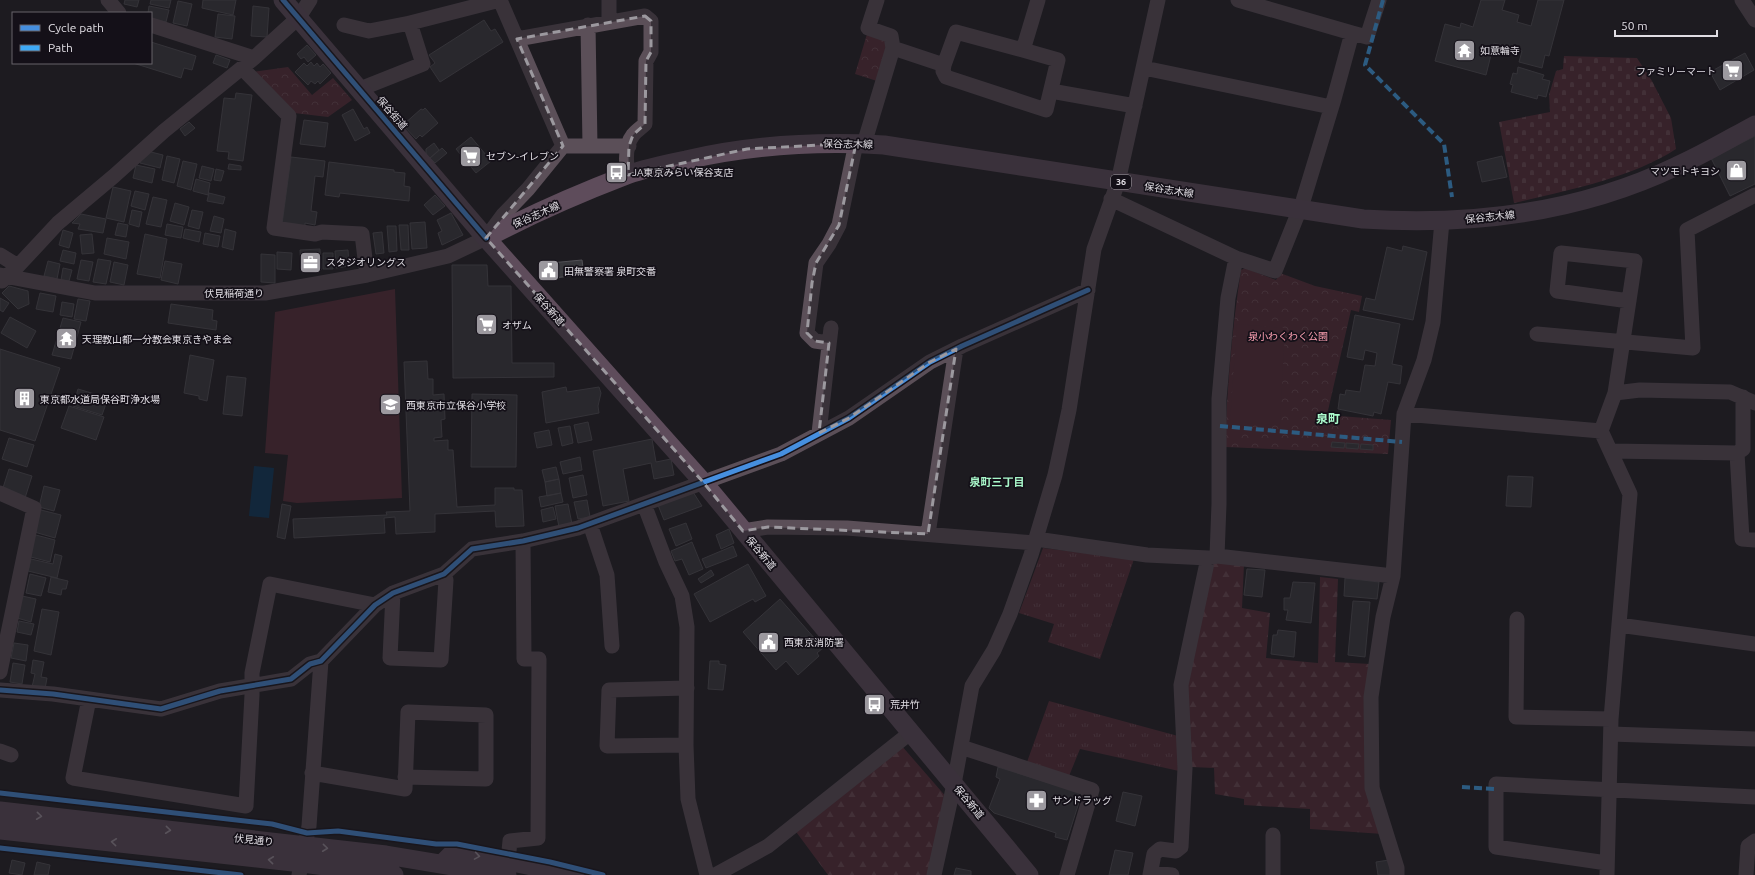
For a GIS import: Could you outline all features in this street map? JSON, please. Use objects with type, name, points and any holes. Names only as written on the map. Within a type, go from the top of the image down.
[{"type":"main road","name":"保谷街道","points":[[284,0],[486,238]]},
{"type":"main road","name":"保谷志木線","points":[[486,238],[512,224],[628,175],[673,162],[747,148],[783,145],[884,145],[1363,219],[1426,222],[1515,215],[1598,196],[1636,184],[1677,167],[1755,125]]},
{"type":"main road","name":"保谷新道","points":[[486,238],[703,482],[1029,875]]},
{"type":"main road","name":"伏見通り","points":[[0,811],[388,875]]},
{"type":"main road","name":"伏見通り","points":[[0,830],[302,861],[386,855],[442,864],[447,858],[454,854],[507,868]]},
{"type":"main road","points":[[507,868],[575,875]]},
{"type":"street","points":[[108,0],[118,12]]},
{"type":"street","points":[[0,255],[7,275],[58,223],[114,176],[164,131],[254,58],[299,17],[310,0]]},
{"type":"street","points":[[344,25],[369,31],[410,23],[500,0],[563,146]]},
{"type":"street","points":[[609,0],[609,21]]},
{"type":"street","points":[[829,343],[815,341],[807,333],[812,283],[816,263],[829,244],[839,225],[860,144],[893,48],[891,36],[868,28],[877,0]]},
{"type":"street","points":[[1023,50],[1038,0]]},
{"type":"street","points":[[934,875],[954,784],[972,686],[994,650],[1010,614],[1035,541],[1055,475],[1069,410],[1094,249],[1118,182],[1158,0]]},
{"type":"street","points":[[1238,0],[1367,37],[1378,0]]},
{"type":"street","points":[[1742,0],[1755,20]]},
{"type":"street","points":[[517,38],[588,24],[645,16],[651,21],[651,52],[646,61],[645,124],[632,135],[626,162],[628,175]]},
{"type":"street","points":[[360,89],[423,64],[410,23]]},
{"type":"street","points":[[588,24],[590,146]]},
{"type":"street","points":[[152,25],[254,58]]},
{"type":"street","points":[[956,32],[1023,50],[1058,60],[1046,110],[946,77],[943,71],[956,32]]},
{"type":"street","points":[[1111,199],[1236,258],[1275,271],[1298,210],[1303,201],[1352,33]]},
{"type":"street","points":[[893,48],[944,65]]},
{"type":"street","points":[[242,68],[290,116],[274,228],[315,234],[322,232],[362,234],[367,275]]},
{"type":"street","points":[[1144,68],[1331,107]]},
{"type":"street","points":[[1051,91],[1135,106]]},
{"type":"street","points":[[563,146],[629,146]]},
{"type":"street","points":[[486,238],[503,215],[528,189],[563,146]]},
{"type":"street","points":[[1537,334],[1693,348],[1687,230],[1755,195]]},
{"type":"street","points":[[1397,875],[1397,868],[1372,788],[1370,697],[1383,617],[1393,576],[1404,414],[1424,360],[1433,322],[1442,221]]},
{"type":"street","name":"伏見稲荷通り","points":[[7,275],[95,293],[265,293],[367,275],[448,256],[486,238]]},
{"type":"street","points":[[1629,301],[1557,291],[1560,253],[1635,261],[1624,342],[1615,393],[1601,431],[1630,494],[1611,734],[1609,789],[1607,869],[1496,847],[1496,784],[1609,789],[1755,797]]},
{"type":"street","points":[[1172,875],[1151,874],[1154,854],[1160,848],[1176,851],[1181,846],[1185,768],[1181,685],[1213,557],[1219,504],[1219,399],[1228,298],[1236,258]]},
{"type":"street","points":[[0,690],[54,694],[161,709],[220,692],[290,679],[310,664],[321,661],[375,605],[393,593],[444,574],[472,549],[545,537],[590,524],[781,454],[849,418],[930,362],[1088,290]]},
{"type":"street","points":[[819,433],[831,328]]},
{"type":"street","points":[[928,534],[956,349]]},
{"type":"street","points":[[1611,451],[1737,453],[1743,449],[1749,400],[1730,392],[1640,390],[1615,393]]},
{"type":"street","points":[[1404,414],[1601,431]]},
{"type":"street","points":[[1737,453],[1742,539],[1755,540]]},
{"type":"street","points":[[0,493],[34,508],[0,672]]},
{"type":"street","points":[[644,504],[666,562],[682,596],[687,627],[686,745],[688,799],[707,875]]},
{"type":"street","points":[[590,524],[607,576],[612,646]]},
{"type":"street","points":[[743,531],[768,527],[816,527],[1035,541],[1147,555],[1213,557],[1393,576]]},
{"type":"street","points":[[507,868],[510,841],[538,838],[539,660],[524,659],[523,541]]},
{"type":"street","points":[[393,593],[390,658],[442,660],[446,580],[444,574]]},
{"type":"street","points":[[89,699],[73,778],[246,806],[252,673],[270,584],[375,605]]},
{"type":"street","points":[[1517,619],[1516,717],[1612,719]]},
{"type":"street","points":[[1619,625],[1755,644]]},
{"type":"street","points":[[302,861],[309,826],[321,661]]},
{"type":"street","points":[[686,745],[607,746],[609,690],[687,688]]},
{"type":"street","points":[[312,773],[405,789],[405,777],[408,712],[486,715],[486,779],[405,777]]},
{"type":"street","points":[[715,875],[768,846],[910,733]]},
{"type":"street","points":[[1611,734],[1755,739]]},
{"type":"street","points":[[961,747],[1092,790],[1067,875]]},
{"type":"street","points":[[1273,835],[1273,875]]},
{"type":"street","points":[[1746,875],[1748,846],[1755,841]]},
{"type":"highlighted area","points":[[645,16],[651,21],[651,52],[646,61],[645,124],[633,135],[629,146],[628,175],[747,149],[856,143],[839,225],[816,263],[812,283],[807,333],[815,341],[829,343],[819,433],[849,418],[930,362],[956,349],[928,534],[768,527],[743,531],[703,482],[486,238],[563,146],[517,39]]},
{"type":"green space","points":[[867,34],[885,40],[888,47],[877,81],[855,74]]},
{"type":"green space","points":[[1564,56],[1637,58],[1652,81],[1671,118],[1676,149],[1639,168],[1619,176],[1514,203],[1499,122],[1550,112],[1549,95],[1556,71],[1563,69]]},
{"type":"green space","points":[[288,67],[312,95],[333,78],[352,100],[328,117],[294,113],[252,72]]},
{"type":"green space","name":"泉小わくわく公園","points":[[1245,268],[1276,280],[1280,273],[1315,286],[1362,296],[1359,312],[1351,310],[1327,415],[1391,420],[1388,454],[1225,447],[1233,336],[1241,270]]},
{"type":"green space","points":[[395,289],[402,498],[297,503],[283,501],[288,455],[265,453],[275,312]]},
{"type":"green space","points":[[1237,324],[1285,328],[1280,425],[1230,422]]},
{"type":"green space","points":[[1043,548],[1134,559],[1100,659],[1048,642],[1054,624],[1019,613]]},
{"type":"green space","points":[[1218,561],[1244,564],[1242,608],[1270,613],[1266,658],[1318,663],[1320,577],[1338,579],[1335,662],[1370,664],[1383,834],[1310,829],[1310,809],[1244,805],[1244,799],[1215,794],[1214,768],[1191,767],[1186,683],[1211,566]]},
{"type":"green space","points":[[1049,701],[1178,736],[1179,771],[1080,749],[1069,776],[1027,762]]},
{"type":"green space","points":[[901,745],[948,799],[931,875],[828,875],[794,829]]},
{"type":"water","points":[[254,466],[274,468],[269,518],[249,516]]},
{"type":"building","points":[[125,0],[139,0],[137,7],[124,4]]},
{"type":"building","points":[[151,0],[171,0],[169,8],[150,4]]},
{"type":"building","points":[[203,0],[236,0],[233,15],[202,8]]},
{"type":"building","points":[[1481,0],[1505,0],[1502,10],[1519,15],[1517,22],[1531,26],[1538,0],[1564,0],[1549,56],[1545,55],[1542,68],[1519,62],[1522,51],[1494,43],[1486,75],[1435,61],[1445,24],[1460,28],[1461,23],[1473,27]]},
{"type":"building","points":[[178,1],[192,4],[187,26],[173,23]]},
{"type":"building","points":[[149,6],[169,10],[166,22],[152,19],[152,12],[148,12]]},
{"type":"building","points":[[253,6],[269,8],[267,37],[251,36]]},
{"type":"building","points":[[218,14],[235,16],[232,39],[215,37]]},
{"type":"building","points":[[484,20],[491,31],[495,29],[503,42],[440,82],[430,67],[435,63],[429,55]]},
{"type":"building","points":[[152,42],[196,56],[192,70],[184,68],[181,78],[136,64],[152,64]]},
{"type":"building","points":[[307,45],[316,55],[308,62],[304,57],[301,59],[297,54]]},
{"type":"building","name":"ファミリーマート","points":[[1745,53],[1754,70],[1720,90],[1710,72]]},
{"type":"building","points":[[216,55],[230,60],[227,68],[213,63]]},
{"type":"building","points":[[311,62],[314,66],[317,63],[320,67],[323,64],[331,73],[320,84],[318,81],[315,84],[311,81],[308,85],[295,72],[304,63],[307,66]]},
{"type":"building","points":[[1518,67],[1544,75],[1542,79],[1550,81],[1546,97],[1538,95],[1537,99],[1511,92],[1513,85],[1510,84],[1513,73],[1517,74]]},
{"type":"building","points":[[236,93],[252,95],[243,161],[228,159],[229,152],[217,151],[224,98],[235,99]]},
{"type":"building","points":[[425,108],[438,123],[422,137],[420,135],[416,139],[403,125],[421,109],[423,110]]},
{"type":"building","points":[[353,109],[364,129],[367,127],[370,133],[355,141],[342,115]]},
{"type":"building","points":[[304,120],[328,123],[325,147],[300,144]]},
{"type":"building","points":[[189,122],[195,128],[185,136],[180,129]]},
{"type":"building","name":"マツモトキヨシ","points":[[1755,136],[1755,184],[1730,196],[1711,158]]},
{"type":"building","points":[[471,137],[491,161],[476,173],[456,149]]},
{"type":"building","points":[[434,143],[439,150],[430,158],[426,154],[426,149]]},
{"type":"building","points":[[442,148],[447,153],[435,163],[430,158]]},
{"type":"building","points":[[143,150],[163,155],[160,168],[140,163]]},
{"type":"building","points":[[167,156],[180,159],[174,183],[162,180]]},
{"type":"building","points":[[1502,156],[1507,177],[1482,182],[1477,162]]},
{"type":"building","points":[[291,157],[325,161],[323,177],[315,176],[311,211],[317,212],[315,225],[305,223],[305,226],[282,224]]},
{"type":"building","points":[[183,161],[197,164],[191,190],[177,186]]},
{"type":"building","points":[[329,162],[394,170],[394,172],[405,173],[404,186],[410,187],[409,201],[340,193],[339,197],[325,195]]},
{"type":"building","points":[[229,164],[241,166],[241,170],[228,169]]},
{"type":"building","points":[[136,165],[155,169],[152,183],[133,178]]},
{"type":"building","points":[[202,166],[214,169],[211,181],[199,178]]},
{"type":"building","points":[[216,169],[224,171],[221,181],[214,180]]},
{"type":"building","points":[[196,179],[210,183],[208,195],[193,191]]},
{"type":"building","points":[[113,187],[131,191],[124,222],[106,218]]},
{"type":"building","points":[[135,191],[149,194],[145,210],[131,206]]},
{"type":"building","points":[[209,193],[225,197],[223,204],[207,201]]},
{"type":"building","points":[[435,195],[445,206],[433,215],[424,205]]},
{"type":"building","points":[[153,197],[167,200],[161,227],[146,224]]},
{"type":"building","points":[[175,203],[189,207],[184,225],[170,221]]},
{"type":"building","points":[[132,210],[142,212],[139,227],[129,224]]},
{"type":"building","points":[[192,210],[203,212],[199,229],[188,226]]},
{"type":"building","points":[[451,213],[463,235],[442,245],[438,233],[442,231],[437,220]]},
{"type":"building","points":[[81,214],[106,219],[103,233],[78,229],[80,224],[72,223]]},
{"type":"building","points":[[214,216],[224,219],[221,233],[210,231]]},
{"type":"building","points":[[425,222],[427,248],[412,249],[410,223]]},
{"type":"building","points":[[118,223],[128,225],[126,237],[115,235]]},
{"type":"building","points":[[167,224],[183,227],[181,238],[165,235]]},
{"type":"building","points":[[399,225],[408,225],[409,250],[401,250]]},
{"type":"building","points":[[387,226],[396,226],[397,251],[389,252]]},
{"type":"building","points":[[185,229],[201,232],[199,242],[183,238]]},
{"type":"building","points":[[225,229],[236,232],[233,250],[222,247]]},
{"type":"building","points":[[63,230],[73,233],[69,248],[59,245]]},
{"type":"building","points":[[382,232],[384,253],[376,254],[373,233]]},
{"type":"building","points":[[205,233],[220,236],[218,247],[203,244]]},
{"type":"building","points":[[92,234],[94,253],[82,254],[80,235]]},
{"type":"building","points":[[145,234],[167,239],[160,278],[137,274]]},
{"type":"building","points":[[107,238],[129,242],[126,259],[104,254]]},
{"type":"building","points":[[1403,246],[1427,252],[1413,320],[1363,310],[1366,298],[1375,300],[1387,247],[1402,251]]},
{"type":"building","points":[[320,249],[321,270],[301,271],[300,250]]},
{"type":"building","points":[[63,250],[76,253],[74,264],[60,261]]},
{"type":"building","points":[[348,250],[349,266],[336,268],[335,251]]},
{"type":"building","points":[[277,252],[292,253],[291,270],[277,269]]},
{"type":"building","points":[[323,253],[333,253],[333,269],[323,269]]},
{"type":"building","points":[[261,254],[275,255],[275,283],[261,282]]},
{"type":"building","points":[[98,259],[111,261],[106,284],[93,282]]},
{"type":"building","points":[[81,260],[93,262],[89,281],[77,279]]},
{"type":"building","points":[[582,260],[584,275],[541,279],[540,264]]},
{"type":"building","points":[[48,261],[60,264],[57,279],[44,276]]},
{"type":"building","points":[[165,261],[182,264],[178,284],[161,280]]},
{"type":"building","points":[[114,262],[128,265],[124,285],[110,282]]},
{"type":"building","points":[[452,265],[487,265],[488,286],[511,286],[512,363],[554,363],[554,377],[453,378]]},
{"type":"building","points":[[63,268],[72,270],[69,281],[61,280]]},
{"type":"building","points":[[9,286],[28,291],[29,304],[18,309],[2,293]]},
{"type":"building","points":[[40,293],[56,296],[53,312],[36,309]]},
{"type":"building","points":[[0,298],[9,303],[3,312],[0,310]]},
{"type":"building","points":[[78,299],[90,301],[86,321],[74,319]]},
{"type":"building","points":[[62,302],[74,304],[72,317],[60,315]]},
{"type":"building","points":[[171,304],[213,310],[212,320],[217,321],[216,330],[168,323]]},
{"type":"building","points":[[1355,315],[1400,324],[1392,364],[1402,366],[1400,384],[1388,382],[1381,414],[1374,412],[1373,416],[1338,409],[1340,394],[1345,395],[1346,390],[1360,392],[1365,365],[1375,366],[1377,353],[1365,350],[1363,360],[1347,357]]},
{"type":"building","points":[[10,317],[36,331],[27,348],[1,333]]},
{"type":"building","name":"天理教山都一分教会東京きやま会","points":[[63,318],[81,322],[71,359],[52,355]]},
{"type":"building","name":"東京都水道局保谷町浄水場","points":[[0,349],[60,368],[35,441],[0,430]]},
{"type":"building","points":[[190,355],[214,360],[207,401],[199,399],[199,396],[184,393]]},
{"type":"building","points":[[427,361],[428,379],[433,379],[433,395],[444,394],[445,419],[441,420],[442,437],[434,438],[434,441],[448,440],[448,450],[453,450],[457,507],[495,505],[495,488],[514,488],[514,490],[522,490],[524,526],[496,527],[495,511],[435,514],[435,532],[396,534],[395,517],[384,518],[385,533],[294,538],[293,519],[387,515],[386,512],[410,511],[404,362]]},
{"type":"building","points":[[227,376],[246,378],[242,416],[223,414]]},
{"type":"building","points":[[566,387],[567,392],[599,387],[601,393],[598,406],[599,413],[546,423],[542,392]]},
{"type":"building","points":[[78,389],[108,398],[102,415],[73,406]]},
{"type":"building","points":[[472,394],[517,395],[516,467],[471,467]]},
{"type":"building","points":[[69,406],[104,417],[96,440],[61,428]]},
{"type":"building","points":[[588,422],[592,440],[578,443],[574,425]]},
{"type":"building","points":[[570,426],[573,443],[562,446],[558,428]]},
{"type":"building","points":[[549,430],[552,445],[537,448],[534,433]]},
{"type":"building","points":[[9,438],[34,445],[27,467],[2,459]]},
{"type":"building","points":[[652,439],[656,462],[671,459],[674,475],[654,479],[651,463],[623,469],[629,501],[603,506],[593,451]]},
{"type":"building","points":[[1332,442],[1345,443],[1344,448],[1331,447]]},
{"type":"building","points":[[1346,443],[1359,444],[1358,449],[1346,448]]},
{"type":"building","points":[[1361,444],[1373,445],[1373,450],[1360,449]]},
{"type":"building","points":[[580,457],[582,470],[563,474],[560,462]]},
{"type":"building","points":[[556,467],[559,479],[545,482],[542,470]]},
{"type":"building","points":[[9,469],[32,476],[25,498],[2,491]]},
{"type":"building","points":[[583,475],[587,495],[573,498],[569,478]]},
{"type":"building","points":[[1508,476],[1533,477],[1531,507],[1506,506]]},
{"type":"building","points":[[559,479],[561,493],[547,496],[545,482]]},
{"type":"building","points":[[44,486],[60,490],[54,511],[39,507]]},
{"type":"building","points":[[693,492],[702,506],[664,520],[658,505]]},
{"type":"building","points":[[561,493],[563,502],[541,507],[539,497]]},
{"type":"building","points":[[587,500],[590,517],[578,519],[574,502]]},
{"type":"building","points":[[282,504],[291,506],[285,539],[277,537]]},
{"type":"building","points":[[568,504],[572,524],[559,527],[555,506]]},
{"type":"building","points":[[553,507],[556,519],[543,522],[541,510]]},
{"type":"building","points":[[37,509],[61,515],[55,538],[31,531]]},
{"type":"building","points":[[686,523],[692,539],[676,546],[669,529]]},
{"type":"building","points":[[729,529],[734,543],[721,549],[716,535]]},
{"type":"building","points":[[32,534],[55,540],[50,562],[27,556]]},
{"type":"building","points":[[692,542],[703,569],[689,575],[682,559],[675,561],[671,551]]},
{"type":"building","points":[[733,546],[737,556],[706,568],[702,559]]},
{"type":"building","points":[[55,554],[62,556],[57,578],[28,571],[31,559],[53,564]]},
{"type":"building","points":[[748,564],[766,596],[755,602],[753,599],[710,622],[694,594]]},
{"type":"building","points":[[1247,569],[1265,570],[1262,597],[1244,595]]},
{"type":"building","points":[[711,570],[714,575],[701,583],[698,579]]},
{"type":"building","points":[[30,574],[46,578],[41,596],[26,593]]},
{"type":"building","points":[[51,577],[68,581],[66,589],[62,589],[61,595],[48,592]]},
{"type":"building","points":[[1345,578],[1379,582],[1377,599],[1344,596]]},
{"type":"building","points":[[1293,582],[1315,583],[1311,623],[1286,620],[1288,610],[1284,610],[1284,598],[1290,598]]},
{"type":"building","points":[[22,596],[36,599],[31,622],[17,618]]},
{"type":"building","points":[[780,599],[823,648],[817,653],[819,656],[798,675],[786,661],[776,670],[743,632]]},
{"type":"building","points":[[1353,601],[1370,602],[1365,657],[1348,655]]},
{"type":"building","points":[[42,609],[59,612],[51,655],[34,651]]},
{"type":"building","points":[[19,621],[34,624],[31,635],[17,632]]},
{"type":"building","points":[[1278,630],[1296,632],[1294,657],[1271,654],[1273,635],[1277,635]]},
{"type":"building","points":[[14,643],[28,645],[26,661],[11,658]]},
{"type":"building","points":[[33,660],[44,662],[41,677],[47,678],[45,689],[32,687],[35,674],[31,673]]},
{"type":"building","points":[[710,661],[719,661],[719,664],[726,665],[723,690],[708,689]]},
{"type":"building","points":[[13,663],[25,665],[22,684],[10,682]]},
{"type":"building","name":"サンドラッグ","points":[[998,767],[1082,793],[1067,840],[1055,837],[1056,833],[994,813],[989,808],[1000,779],[996,777]]},
{"type":"building","points":[[1123,792],[1142,796],[1135,826],[1116,821]]},
{"type":"building","points":[[1115,850],[1133,853],[1128,875],[1109,875]]},
{"type":"building","points":[[12,860],[25,863],[22,875],[9,873]]},
{"type":"building","points":[[1389,860],[1391,875],[1378,875],[1376,862]]},
{"type":"building","points":[[37,862],[50,865],[48,875],[34,875]]},
{"type":"building","points":[[956,868],[971,871],[971,875],[954,875]]},
{"type":"marked path","points":[[1383,0],[1365,65],[1444,144],[1452,197]]},
{"type":"marked path","points":[[1220,426],[1402,442]]},
{"type":"marked path","points":[[1462,787],[1496,789]]},
{"type":"cycle path","points":[[283,0],[486,238]]},
{"type":"cycle path","points":[[0,690],[53,694],[161,709],[220,691],[291,679],[310,664],[321,661],[375,605],[393,593],[444,574],[472,549],[523,541],[578,528],[781,454],[849,418],[930,362],[962,346],[1088,290]]},
{"type":"cycle path","points":[[0,793],[272,824],[307,833],[338,831],[436,844],[457,844],[550,862],[603,875]]},
{"type":"cycle path","points":[[0,848],[241,875]]},
{"type":"place","name":"如意輪寺","points":[[1465,50]]},
{"type":"place","name":"ファミリーマート","points":[[1732,71]]},
{"type":"place","name":"セブン-イレブン","points":[[471,156]]},
{"type":"place","name":"マツモトキヨシ","points":[[1736,171]]},
{"type":"place","name":"JA東京みらい保谷支店","points":[[616,172]]},
{"type":"place","name":"スタジオリングス","points":[[311,262]]},
{"type":"place","name":"田無警察署 泉町交番","points":[[548,271]]},
{"type":"place","name":"オザム","points":[[487,325]]},
{"type":"place","name":"天理教山都一分教会東京きやま会","points":[[67,339]]},
{"type":"place","name":"東京都水道局保谷町浄水場","points":[[25,399]]},
{"type":"place","name":"西東京市立保谷小学校","points":[[390,405]]},
{"type":"place","name":"西東京消防署","points":[[769,642]]},
{"type":"place","name":"荒井竹","points":[[875,704]]},
{"type":"place","name":"サンドラッグ","points":[[1036,800]]},
{"type":"district","name":"泉町","points":[[1328,418]]},
{"type":"district","name":"泉町三丁目","points":[[997,482]]}]
